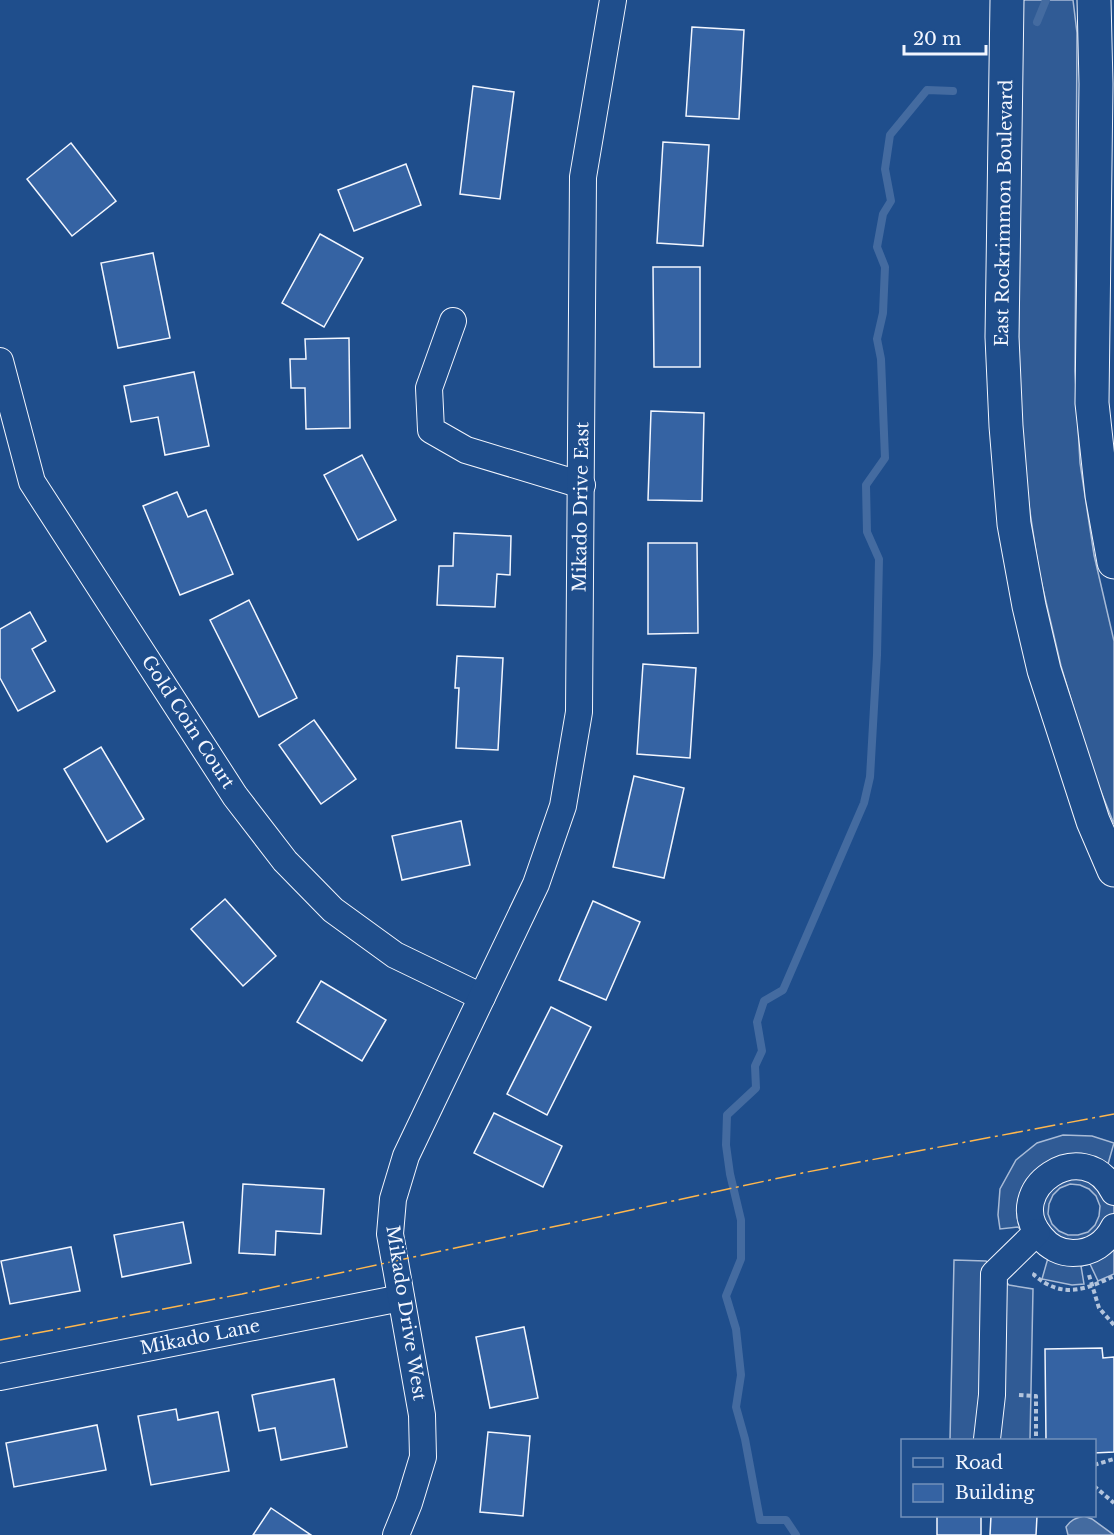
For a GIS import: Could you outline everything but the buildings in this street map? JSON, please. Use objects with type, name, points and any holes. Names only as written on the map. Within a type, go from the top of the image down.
[{"type":"main road","name":"East Rockrimmon Boulevard","points":[[1007,0],[1002,337],[1014,524],[1029,606],[1044,670],[1064,736],[1114,870]]},
{"type":"main road","points":[[1094,0],[1096,84],[1092,403],[1102,495],[1114,562]]},
{"type":"street","name":"Mikado Drive East","points":[[482,998],[536,884],[563,806],[579,712],[583,177],[613,0]]},
{"type":"street","points":[[453,321],[429,388],[431,430],[466,450],[582,485]]},
{"type":"street","name":"Gold Coin Court","points":[[0,361],[32,482],[235,796],[278,852],[333,910],[396,955],[482,998]]},
{"type":"street","name":"Mikado Drive West","points":[[396,1535],[409,1503],[423,1457],[422,1415],[390,1234],[393,1198],[406,1156],[482,998]]},
{"type":"street","points":[[1113,1187],[1093,1170],[1081,1167],[1069,1167],[1052,1173],[1038,1185],[1033,1196],[1032,1220],[1037,1232],[1052,1247],[1065,1252],[1079,1253],[1096,1248],[1103,1243],[1114,1227]]},
{"type":"street","points":[[987,1439],[992,1395],[994,1274],[1037,1232]]},
{"type":"street","name":"Mikado Lane","points":[[0,1377],[401,1298]]},
{"type":"path","points":[[1079,1253],[1087,1268],[1100,1308],[1114,1325]]},
{"type":"path","points":[[1038,1270],[1034,1275],[1042,1282],[1069,1290],[1092,1287],[1114,1276]]},
{"type":"path","points":[[992,1395],[1036,1396],[1036,1439]]},
{"type":"path","points":[[1096,1465],[1114,1459]]},
{"type":"path","points":[[1096,1487],[1114,1503]]},
{"type":"shaded area","points":[[1022,0],[1073,0],[1077,33],[1075,371],[1080,463],[1094,555],[1114,641],[1114,824],[1091,767],[1061,666],[1039,572],[1024,472],[1018,385]]},
{"type":"shaded area","points":[[1063,1135],[1092,1136],[1114,1143],[1108,1164],[1114,1176],[1114,1274],[1098,1281],[1090,1264],[1081,1266],[1084,1284],[1072,1285],[1042,1279],[1048,1258],[1018,1227],[1000,1229],[998,1215],[1000,1189],[1016,1160],[1037,1143]],"holes":[[[1070,1184],[1089,1189],[1096,1196],[1100,1206],[1099,1216],[1095,1225],[1088,1232],[1068,1235],[1059,1231],[1052,1224],[1048,1214],[1049,1204],[1053,1195],[1060,1188]]]},
{"type":"shaded area","points":[[954,1260],[986,1261],[1009,1285],[1033,1289],[1030,1439],[950,1439]]},
{"type":"shaded area","points":[[1087,1517],[1114,1535],[1068,1535],[1066,1527],[1074,1520]]},
{"type":"waterway","points":[[1037,22],[1046,0]]},
{"type":"waterway","points":[[796,1535],[786,1520],[760,1520],[745,1439],[736,1407],[741,1375],[736,1329],[726,1296],[741,1259],[741,1220],[726,1145],[727,1115],[756,1088],[755,1066],[762,1051],[757,1022],[764,1001],[783,990],[864,803],[870,777],[877,655],[879,559],[867,532],[866,485],[885,458],[881,359],[877,339],[883,313],[885,267],[877,247],[883,214],[891,201],[885,169],[890,135],[927,90],[953,91]]},
{"type":"power","points":[[0,1340],[242,1294],[807,1172],[1114,1114]]}]
